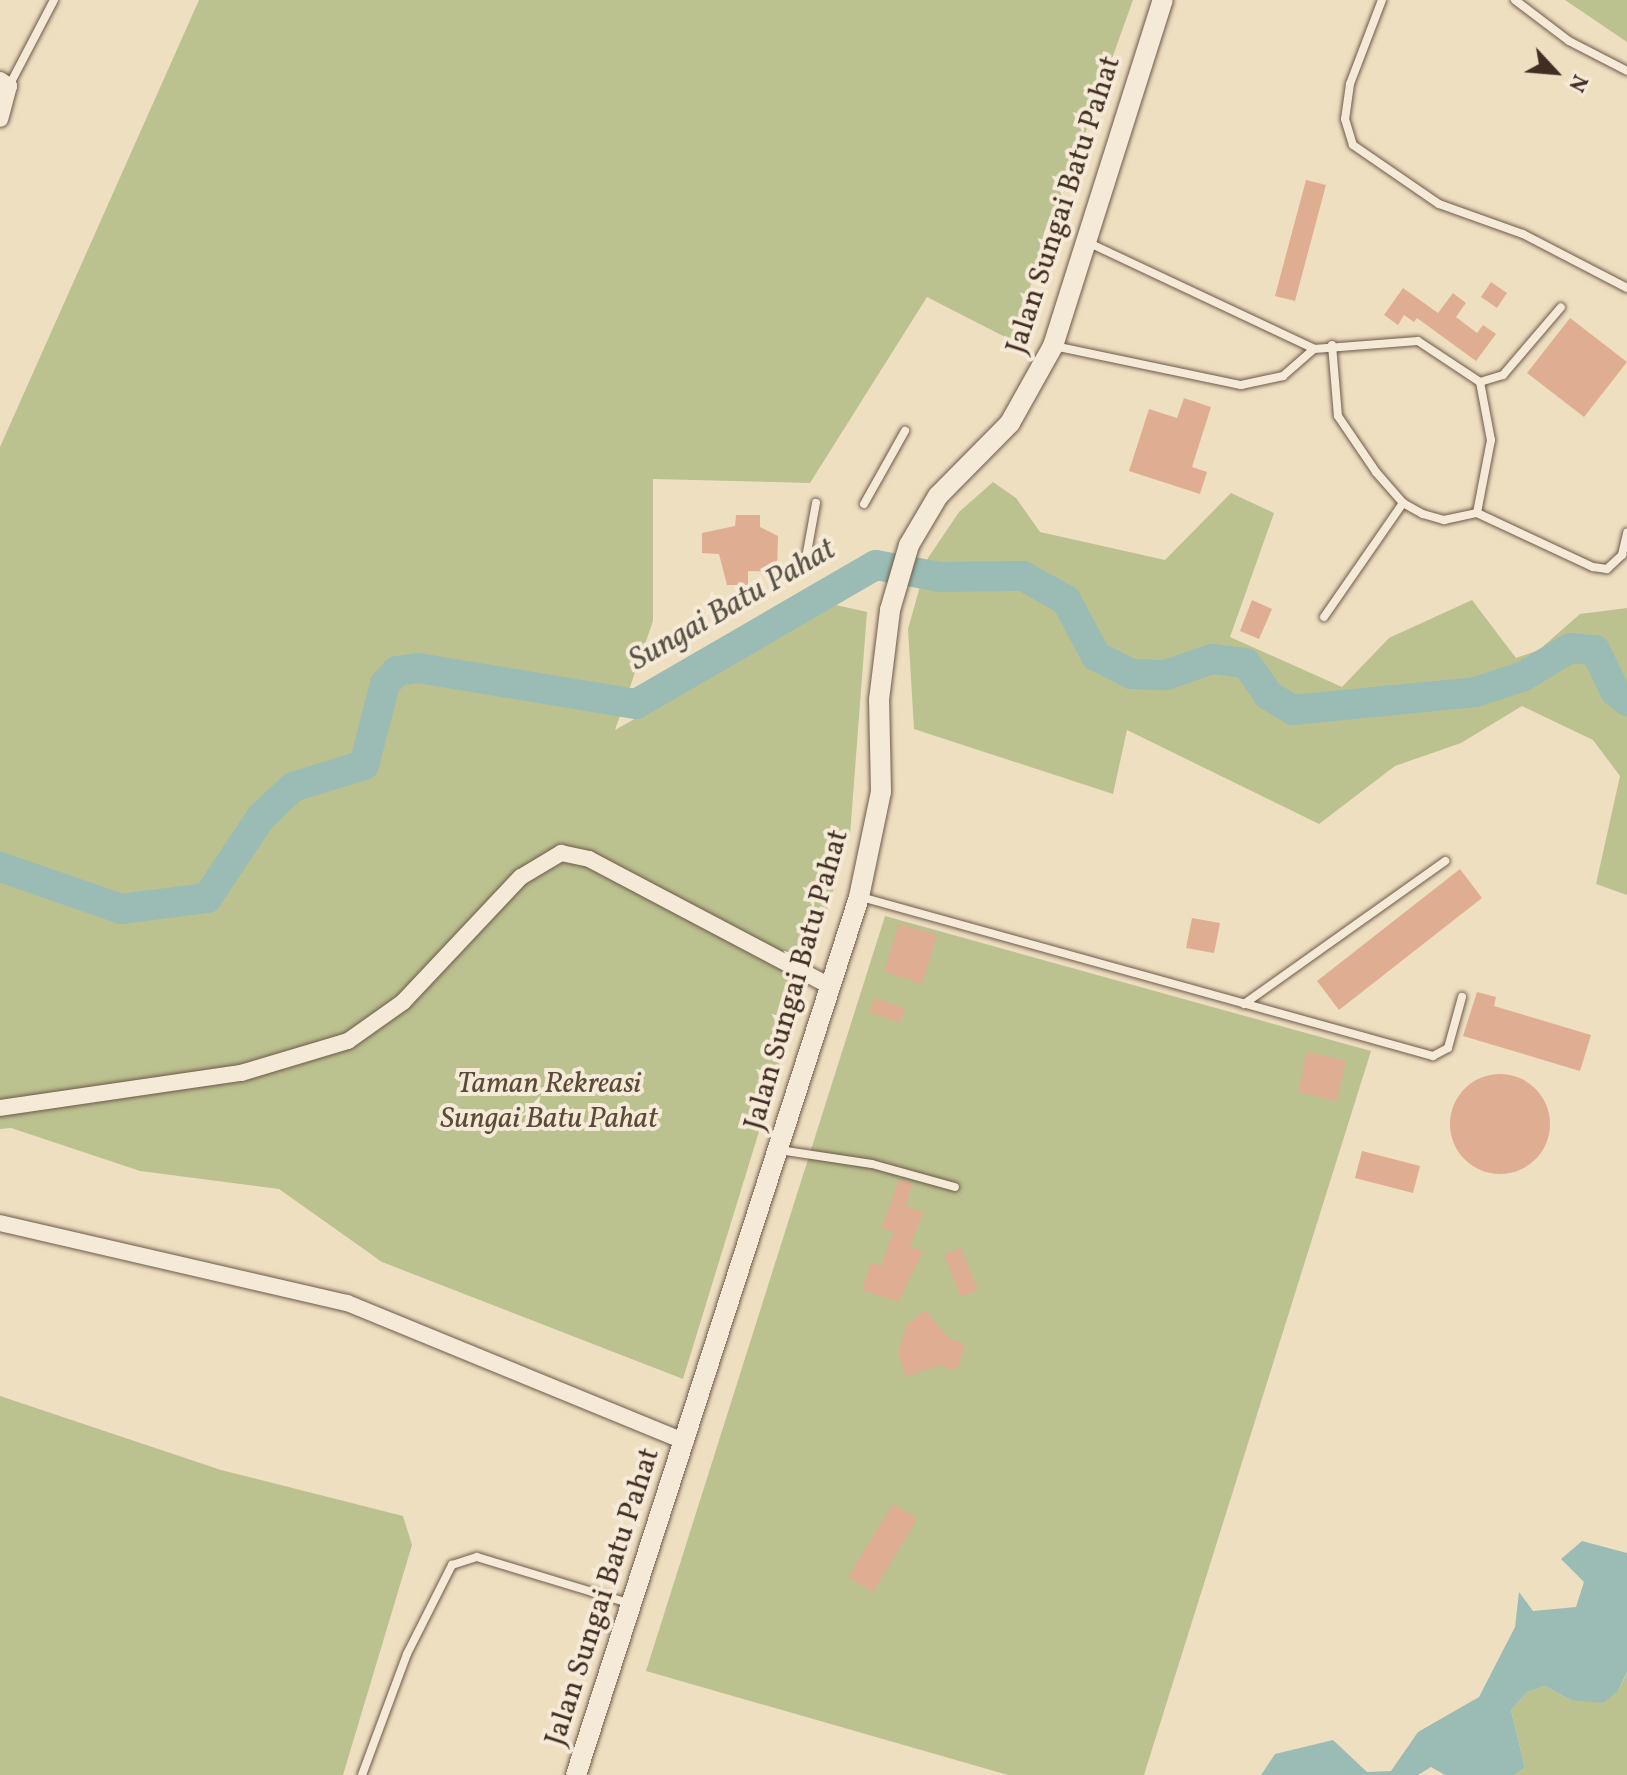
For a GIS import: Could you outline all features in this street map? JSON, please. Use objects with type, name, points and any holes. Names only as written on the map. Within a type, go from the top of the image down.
[{"type":"street","name":"Jalan Sungai Batu Pahat","points":[[576,1775],[686,1442],[859,897],[881,792],[879,700],[890,610],[909,545],[938,496],[1010,423],[1053,346],[1163,0]]},
{"type":"street","points":[[0,119],[4,83]]},
{"type":"street","points":[[0,1108],[241,1073],[348,1041],[403,1002],[521,877],[561,853],[589,859],[830,986]]},
{"type":"street","points":[[0,1223],[347,1303],[686,1442]]},
{"type":"lane","points":[[4,83],[54,0]]},
{"type":"lane","points":[[1382,0],[1350,84],[1345,119],[1353,145],[1439,204],[1523,234],[1627,288]]},
{"type":"lane","points":[[1515,0],[1569,41],[1627,71]]},
{"type":"lane","points":[[1085,240],[1314,349]]},
{"type":"lane","points":[[1480,382],[1503,375],[1561,307]]},
{"type":"lane","points":[[1053,346],[1241,385],[1283,376],[1314,349],[1332,345],[1418,341],[1480,382],[1491,440],[1477,513]]},
{"type":"lane","points":[[1332,345],[1338,416],[1403,503],[1444,520],[1477,513],[1593,567],[1607,569],[1622,555],[1627,533]]},
{"type":"lane","points":[[864,504],[905,431]]},
{"type":"lane","points":[[806,558],[816,503]]},
{"type":"lane","points":[[1324,617],[1403,503]]},
{"type":"lane","points":[[1244,1004],[1445,861]]},
{"type":"lane","points":[[859,897],[1433,1056],[1448,1048],[1462,997]]},
{"type":"lane","points":[[778,1150],[872,1164],[955,1187]]},
{"type":"lane","points":[[362,1775],[407,1654],[452,1565],[477,1557],[633,1604]]},
{"type":"green space","name":"Taman Rekreasi Sungai Batu Pahat","points":[[199,0],[1133,0],[1011,340],[927,297],[810,483],[653,479],[653,621],[615,730],[836,605],[867,612],[850,835],[683,1379],[382,1262],[279,1189],[140,1171],[11,1128],[0,1129],[0,447]]},
{"type":"green space","points":[[1565,0],[1627,0],[1627,42]]},
{"type":"green space","points":[[993,482],[1016,498],[1040,532],[1165,560],[1231,493],[1274,513],[1230,637],[1342,687],[1389,638],[1472,600],[1516,658],[1539,650],[1580,614],[1627,608],[1627,895],[1596,884],[1620,776],[1593,740],[1522,706],[1461,743],[1395,766],[1319,824],[1127,730],[1113,794],[914,729],[908,629],[928,558],[959,512]]},
{"type":"green space","points":[[885,916],[1371,1051],[1144,1775],[1008,1775],[646,1671]]},
{"type":"green space","points":[[0,1396],[221,1470],[403,1516],[412,1545],[343,1775],[0,1775]]},
{"type":"green space","points":[[1627,1673],[1627,1775],[1514,1775],[1525,1768],[1511,1710],[1527,1692],[1545,1686],[1571,1700],[1618,1691]]},
{"type":"water","points":[[1582,1541],[1627,1553],[1627,1672],[1618,1691],[1603,1703],[1571,1700],[1545,1686],[1527,1692],[1511,1710],[1525,1768],[1514,1775],[1445,1775],[1431,1767],[1418,1775],[1261,1775],[1275,1754],[1333,1740],[1367,1772],[1391,1771],[1418,1732],[1479,1697],[1515,1627],[1519,1592],[1533,1611],[1576,1607],[1584,1582],[1561,1559]]},
{"type":"building","points":[[1306,180],[1326,185],[1295,301],[1275,296]]},
{"type":"building","points":[[1491,282],[1507,293],[1497,308],[1481,297]]},
{"type":"building","points":[[1403,288],[1438,313],[1453,293],[1466,303],[1456,317],[1477,333],[1483,325],[1496,334],[1476,361],[1417,318],[1414,322],[1404,315],[1398,325],[1384,315]]},
{"type":"building","points":[[1570,318],[1627,362],[1584,417],[1527,373]]},
{"type":"building","points":[[1184,398],[1211,407],[1192,467],[1207,472],[1200,494],[1129,471],[1149,409],[1177,418]]},
{"type":"building","points":[[736,515],[760,515],[760,527],[778,536],[777,572],[748,571],[748,585],[727,585],[719,554],[702,553],[702,533],[735,526]]},
{"type":"building","points":[[1252,600],[1272,609],[1259,639],[1240,631]]},
{"type":"building","points":[[1460,869],[1482,898],[1339,1010],[1317,981]]},
{"type":"building","points":[[1192,918],[1220,923],[1214,953],[1186,948]]},
{"type":"building","points":[[899,924],[937,935],[922,984],[884,972]]},
{"type":"building","points":[[1477,992],[1496,997],[1494,1006],[1591,1035],[1580,1071],[1463,1036]]},
{"type":"building","points":[[875,998],[905,1009],[899,1023],[869,1012]]},
{"type":"building","points":[[1307,1052],[1346,1061],[1337,1101],[1298,1092]]},
{"type":"building","points":[[1500,1074],[1519,1078],[1536,1088],[1546,1105],[1550,1124],[1546,1143],[1536,1160],[1519,1170],[1500,1174],[1481,1170],[1464,1160],[1454,1143],[1450,1124],[1454,1105],[1464,1088],[1481,1078]]},
{"type":"building","points":[[1362,1151],[1420,1166],[1413,1193],[1355,1178]]},
{"type":"building","points":[[899,1180],[912,1183],[906,1206],[923,1212],[910,1247],[923,1251],[898,1302],[862,1290],[871,1262],[881,1266],[893,1232],[882,1228]]},
{"type":"building","points":[[961,1248],[978,1290],[961,1297],[944,1255]]},
{"type":"building","points":[[925,1310],[949,1339],[965,1344],[957,1370],[939,1365],[906,1377],[898,1353],[906,1326]]},
{"type":"building","points":[[893,1504],[917,1519],[873,1592],[848,1577]]},
{"type":"waterway","name":"Sungai Batu Pahat","points":[[0,867],[121,909],[207,898],[261,817],[293,787],[364,765],[385,684],[397,671],[418,668],[636,704],[876,565],[940,577],[1023,576],[1066,600],[1096,656],[1131,674],[1166,675],[1212,659],[1246,663],[1268,695],[1293,710],[1475,692],[1522,677],[1570,648],[1595,650],[1615,691],[1627,701]]}]
